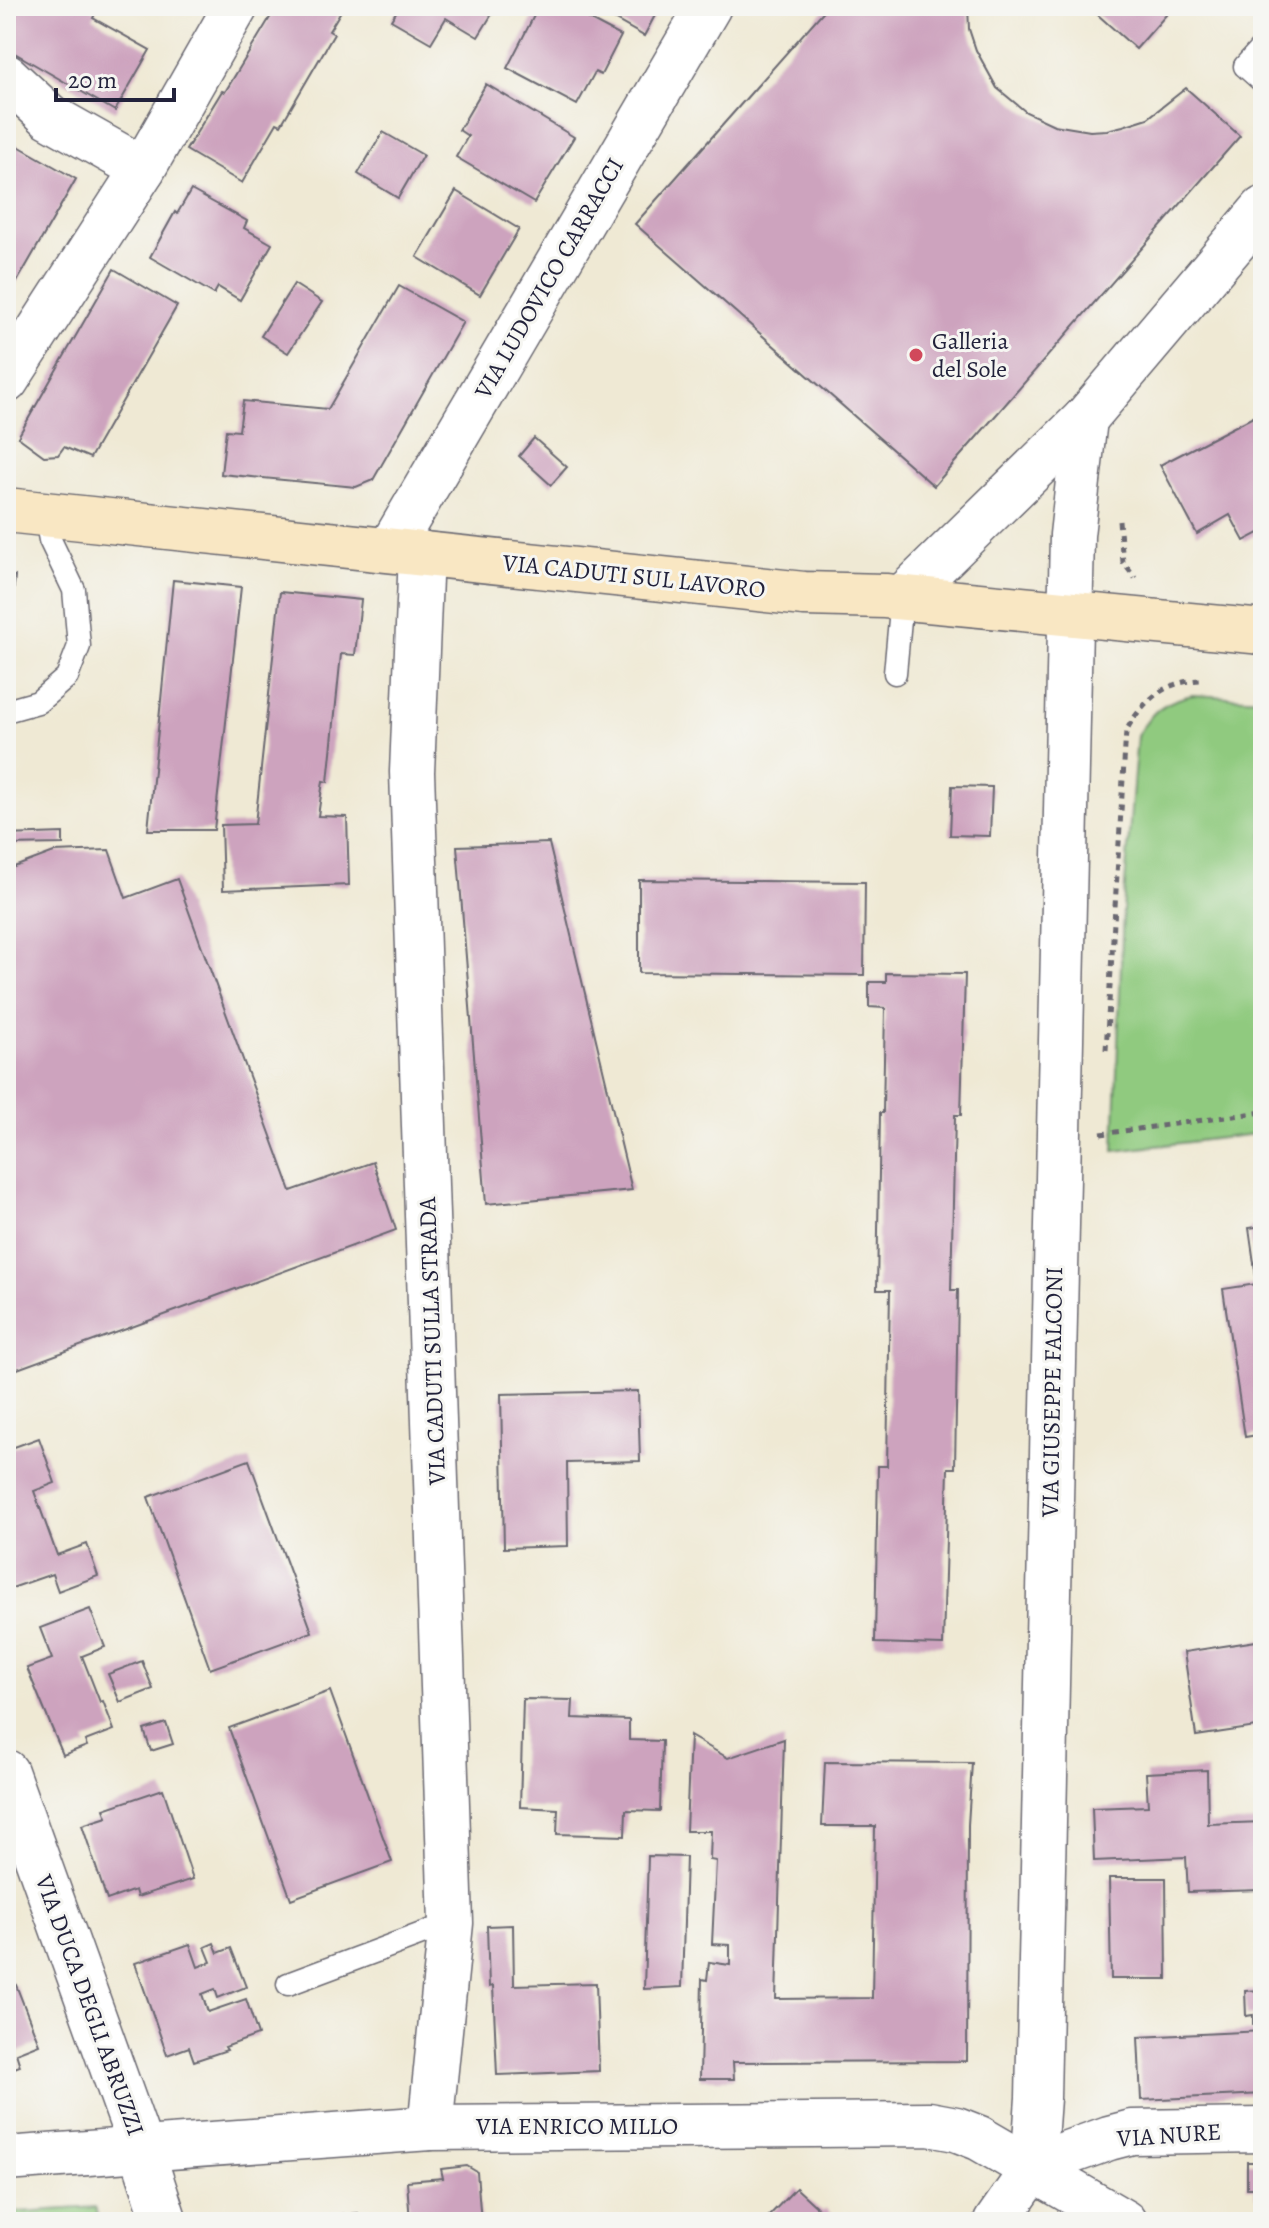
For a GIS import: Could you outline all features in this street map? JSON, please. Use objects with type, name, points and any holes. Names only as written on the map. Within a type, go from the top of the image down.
[{"type":"main road","name":"VIA CADUTI SUL LAVORO","points":[[25,512],[804,594],[902,598],[1070,615],[1259,624]]},
{"type":"street","points":[[6,381],[143,169],[236,6]]},
{"type":"street","name":"VIA LUDOVICO CARRACCI","points":[[406,551],[709,6]]},
{"type":"street","points":[[6,76],[49,116],[143,169]]},
{"type":"street","points":[[902,598],[1085,419],[1263,209]]},
{"type":"street","name":"VIA GIUSEPPE FALCONI","points":[[1033,2169],[1038,2098],[1072,535],[1085,419]]},
{"type":"street","name":"VIA CADUTI SULLA STRADA","points":[[406,551],[451,1923],[430,2128]]},
{"type":"street","name":"VIA DUCA DEGLI ABRUZZI","points":[[6,1772],[165,2222]]},
{"type":"street","name":"VIA ENRICO MILLO","points":[[6,2159],[430,2128],[929,2124],[956,2129],[979,2138],[1124,2222]]},
{"type":"street","name":"VIA NURE","points":[[1033,2169],[1070,2152],[1132,2132],[1263,2130]]},
{"type":"street","points":[[996,2222],[1033,2169]]},
{"type":"lane","points":[[1263,46],[1245,66],[1263,82]]},
{"type":"lane","points":[[6,99],[49,116]]},
{"type":"lane","points":[[6,711],[38,702],[67,677],[79,646],[74,590],[50,540],[25,512]]},
{"type":"lane","points":[[895,673],[902,598]]},
{"type":"lane","points":[[288,1984],[451,1923]]},
{"type":"path","points":[[1118,516],[1123,562],[1131,575],[1143,580]]},
{"type":"path","points":[[1106,1056],[1126,731],[1137,710],[1163,688],[1189,680],[1203,680]]},
{"type":"path","points":[[1102,1118],[1101,1134],[1263,1112]]},
{"type":"green space","points":[[1192,695],[1263,699],[1263,1133],[1114,1151],[1123,910],[1137,736],[1159,708]]},
{"type":"green space","points":[[95,2207],[101,2222],[6,2222],[6,2213]]},
{"type":"building","points":[[17,6],[86,6],[96,12],[93,18],[150,50],[115,111],[6,48],[6,26]]},
{"type":"building","points":[[277,6],[344,6],[329,31],[334,34],[281,125],[277,123],[242,183],[186,150]]},
{"type":"building","points":[[400,6],[497,6],[478,37],[446,18],[431,43],[391,20]]},
{"type":"building","points":[[539,6],[564,6],[621,36],[601,75],[595,72],[577,105],[507,68]]},
{"type":"building","points":[[591,6],[660,6],[644,36]]},
{"type":"building","name":"Galleria del Sole","points":[[828,6],[968,6],[969,29],[976,50],[997,88],[1026,112],[1054,125],[1090,131],[1123,126],[1148,118],[1186,88],[1240,136],[934,486],[635,224]]},
{"type":"building","points":[[1088,6],[1174,6],[1136,49]]},
{"type":"building","points":[[486,84],[574,137],[534,203],[456,157],[468,136],[459,130]]},
{"type":"building","points":[[383,132],[423,155],[398,198],[358,174]]},
{"type":"building","points":[[6,139],[76,179],[6,301]]},
{"type":"building","points":[[191,190],[247,221],[244,228],[272,244],[240,300],[218,287],[214,294],[150,257]]},
{"type":"building","points":[[456,191],[519,229],[480,295],[417,257]]},
{"type":"building","points":[[114,269],[177,306],[90,458],[64,447],[58,455],[44,456],[18,437]]},
{"type":"building","points":[[294,284],[322,302],[288,353],[261,336]]},
{"type":"building","points":[[399,286],[463,322],[373,480],[356,487],[221,474],[226,430],[239,431],[243,401],[328,409]]},
{"type":"building","points":[[1263,412],[1263,531],[1244,541],[1230,515],[1197,534],[1160,465]]},
{"type":"building","points":[[534,438],[567,467],[551,485],[519,456]]},
{"type":"building","points":[[6,575],[15,576],[8,646],[6,646]]},
{"type":"building","points":[[173,580],[241,587],[214,830],[148,830]]},
{"type":"building","points":[[280,592],[361,600],[355,655],[341,654],[328,782],[323,781],[318,816],[347,817],[349,885],[223,890],[221,825],[255,824]]},
{"type":"building","points":[[952,786],[992,787],[990,836],[950,835]]},
{"type":"building","points":[[63,833],[63,844],[6,845],[6,835]]},
{"type":"building","points":[[549,843],[632,1190],[486,1204],[457,846]]},
{"type":"building","points":[[109,850],[126,898],[177,879],[291,1191],[373,1162],[396,1230],[12,1371],[6,1354],[6,870],[54,852]]},
{"type":"building","points":[[639,880],[865,882],[864,975],[639,973]]},
{"type":"building","points":[[886,973],[965,974],[961,1115],[955,1115],[951,1290],[958,1290],[955,1468],[948,1468],[943,1645],[875,1643],[878,1466],[887,1466],[890,1290],[877,1290],[885,1008],[869,1007],[869,982],[886,982]]},
{"type":"building","points":[[1263,1226],[1263,1434],[1245,1437],[1223,1289],[1257,1284],[1249,1228]]},
{"type":"building","points":[[638,1391],[640,1461],[567,1463],[568,1546],[504,1548],[501,1394]]},
{"type":"building","points":[[39,1438],[55,1483],[34,1491],[57,1555],[87,1544],[98,1576],[58,1591],[52,1574],[6,1590],[6,1450]]},
{"type":"building","points":[[249,1460],[312,1632],[210,1669],[148,1497]]},
{"type":"building","points":[[90,1609],[105,1647],[82,1656],[114,1730],[85,1741],[87,1746],[63,1755],[27,1668],[52,1659],[40,1628]]},
{"type":"building","points":[[1263,1640],[1263,1726],[1196,1736],[1184,1652]]},
{"type":"building","points":[[142,1661],[153,1689],[120,1702],[108,1674]]},
{"type":"building","points":[[330,1691],[392,1862],[291,1899],[229,1728]]},
{"type":"building","points":[[523,1699],[573,1700],[572,1718],[629,1720],[629,1740],[662,1741],[660,1811],[626,1810],[625,1836],[557,1834],[558,1809],[520,1807]]},
{"type":"building","points":[[166,1723],[173,1744],[151,1751],[144,1730]]},
{"type":"building","points":[[690,1736],[728,1758],[784,1739],[776,1999],[872,1998],[875,1826],[822,1826],[825,1762],[972,1763],[968,1825],[967,2061],[733,2062],[734,2079],[700,2079],[702,1979],[707,1980],[709,1962],[730,1965],[730,1945],[712,1944],[716,1861],[710,1860],[711,1831],[686,1831]]},
{"type":"building","points":[[1207,1770],[1208,1824],[1263,1822],[1263,1890],[1188,1892],[1186,1857],[1094,1861],[1092,1808],[1148,1806],[1146,1773]]},
{"type":"building","points":[[163,1789],[193,1879],[137,1897],[135,1890],[107,1900],[82,1825],[107,1817],[104,1809]]},
{"type":"building","points":[[648,1856],[686,1857],[682,1987],[644,1989]]},
{"type":"building","points":[[1109,1878],[1166,1878],[1167,1979],[1111,1979]]},
{"type":"building","points":[[513,1925],[514,1985],[596,1983],[599,2071],[497,2075],[487,1926]]},
{"type":"building","points":[[214,1943],[218,1953],[231,1948],[246,1987],[218,1998],[215,1989],[202,1994],[208,2012],[246,1999],[258,2035],[194,2061],[189,2047],[167,2055],[135,1963],[190,1944],[198,1967],[211,1962],[205,1947]]},
{"type":"building","points":[[6,1971],[13,1987],[16,1985],[39,2044],[16,2053],[20,2066],[6,2071]]},
{"type":"building","points":[[1263,1990],[1263,2024],[1253,2025],[1253,2015],[1246,2016],[1245,1991]]},
{"type":"building","points":[[1263,2031],[1263,2094],[1141,2100],[1138,2037]]},
{"type":"building","points":[[1247,2162],[1263,2162],[1263,2197],[1255,2197],[1255,2188],[1247,2188]]},
{"type":"building","points":[[467,2166],[477,2172],[481,2222],[410,2222],[407,2181],[443,2178],[441,2169]]},
{"type":"building","points":[[796,2188],[822,2212],[826,2209],[839,2222],[763,2222]]},
{"type":"building","points":[[358,2213],[359,2222],[300,2222],[300,2220]]},
{"type":"place","name":"Galleria del Sole","points":[[916,355]]}]
